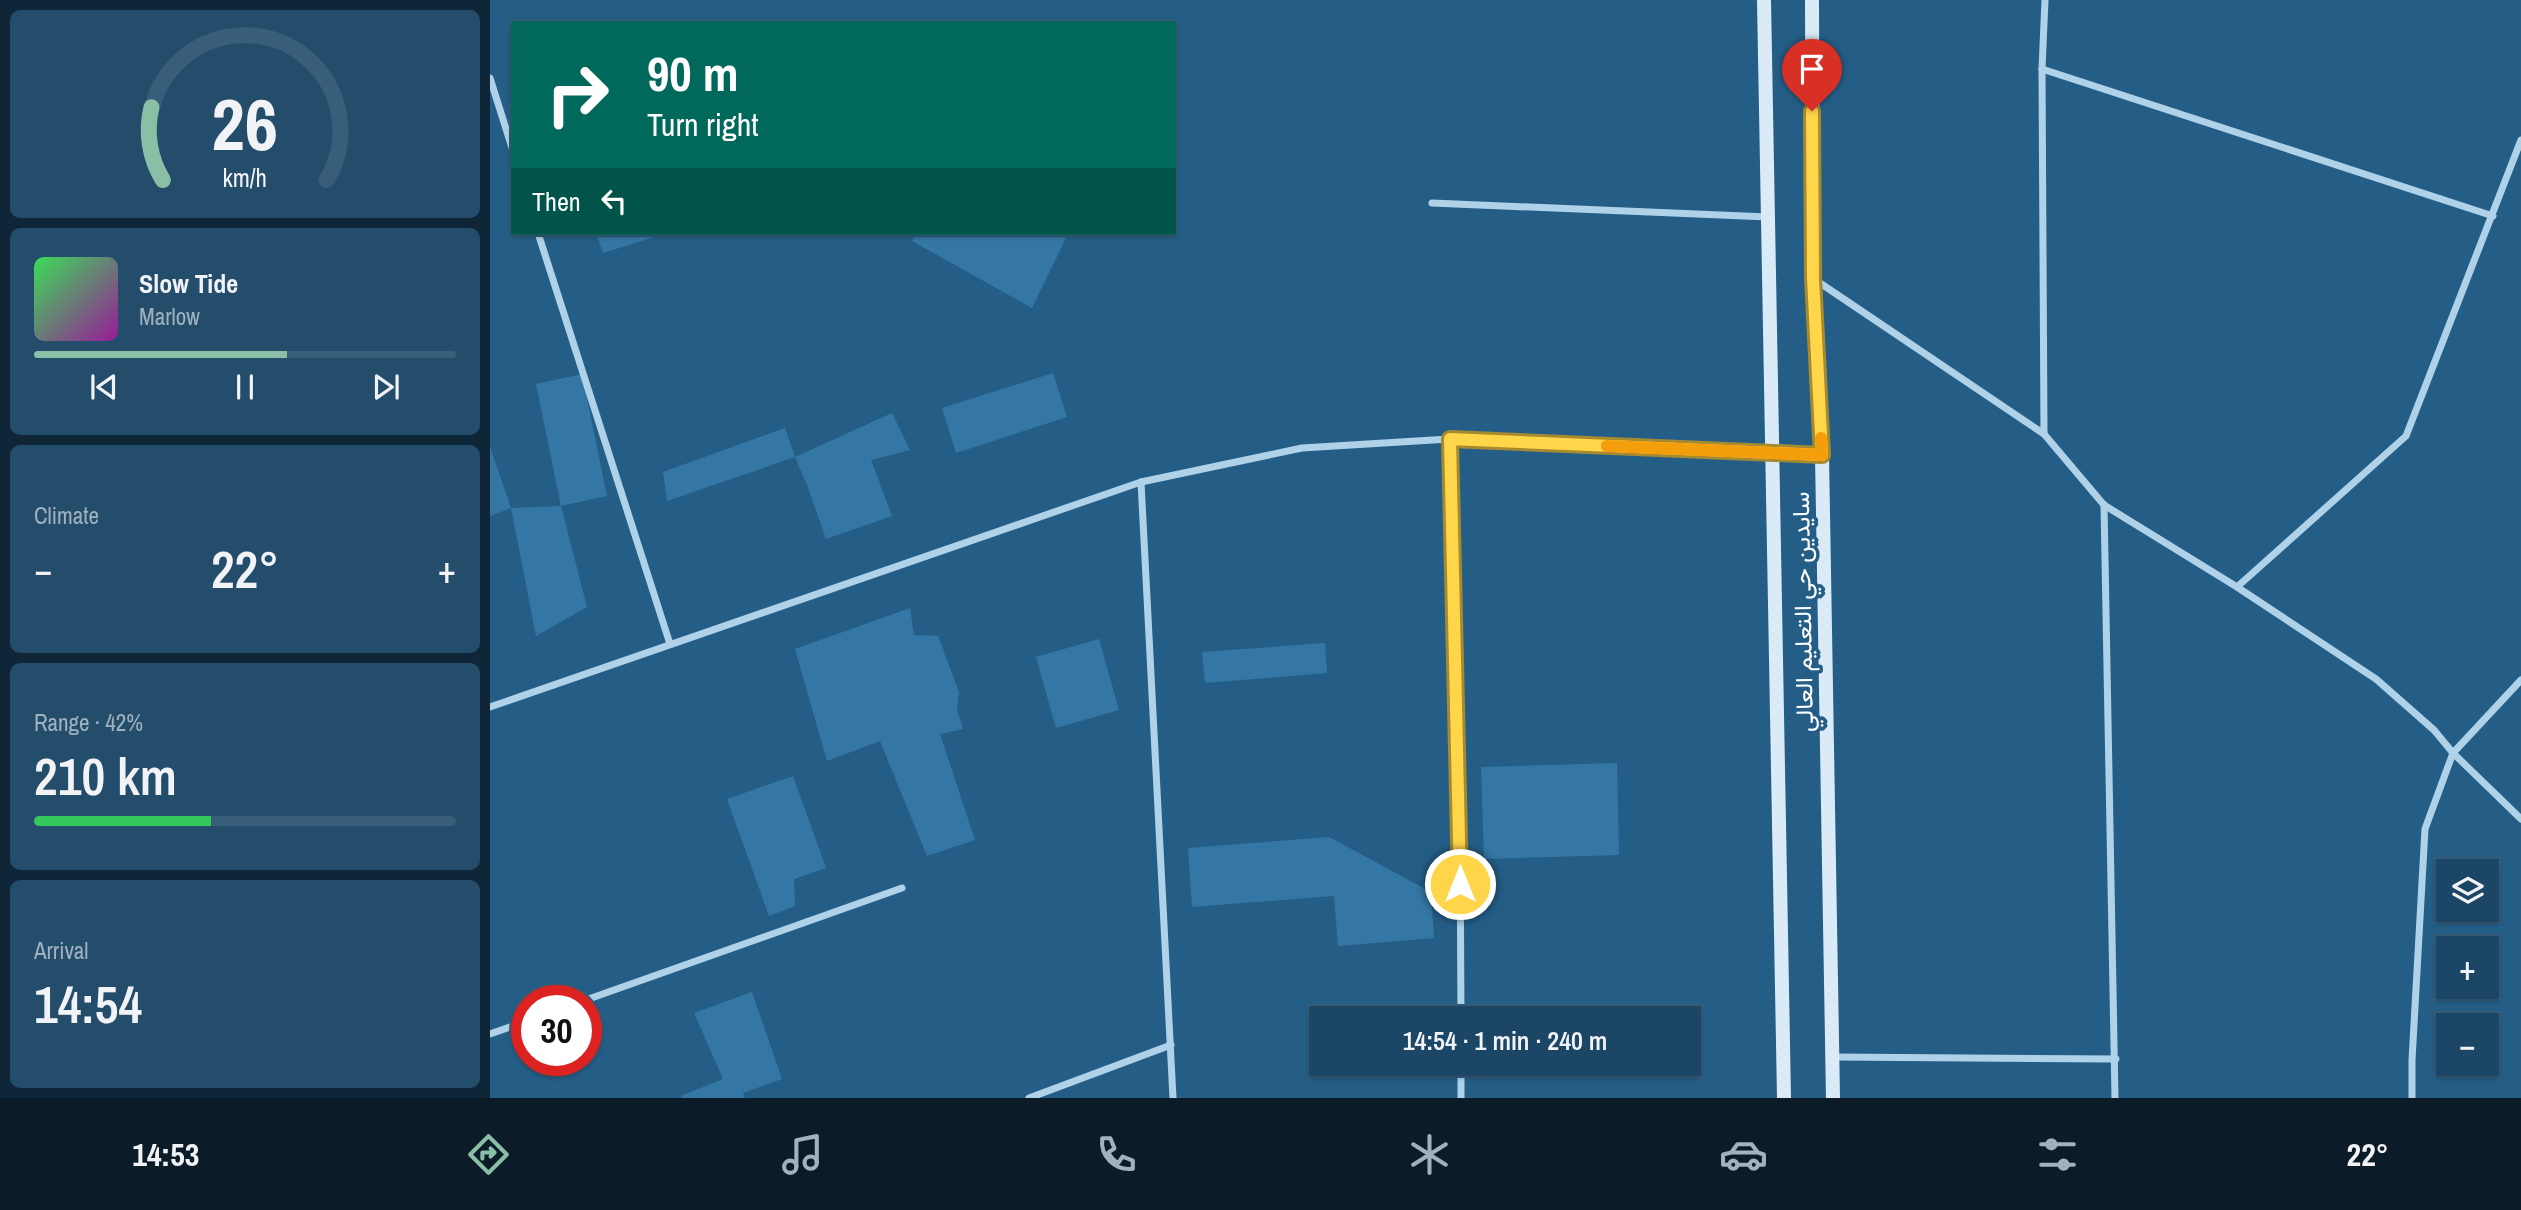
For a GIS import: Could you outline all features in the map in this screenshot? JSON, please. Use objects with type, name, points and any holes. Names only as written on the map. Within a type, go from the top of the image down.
[{"type":"main road","name":"سايدين حي التعليم العالي","points":[[1764,0],[1784,1098]]},
{"type":"main road","name":"سايدين حي التعليم العالي","points":[[1812,0],[1813,278],[1822,455],[1833,1098]]},
{"type":"street","points":[[2043,434],[2042,69],[2045,0]]},
{"type":"street","points":[[2042,69],[2493,215]]},
{"type":"street","points":[[490,78],[492,94],[511,146]]},
{"type":"street","points":[[2237,587],[2406,436],[2521,141]]},
{"type":"street","points":[[1432,203],[1769,217]]},
{"type":"street","points":[[539,235],[670,644]]},
{"type":"street","points":[[1813,278],[2043,434],[2104,505],[2237,587],[2376,680],[2434,730],[2453,753],[2521,819]]},
{"type":"street","points":[[1450,439],[1460,831],[1461,1006]]},
{"type":"street","points":[[490,707],[1141,482],[1302,448],[1450,439],[1822,455]]},
{"type":"street","points":[[1141,482],[1173,1098]]},
{"type":"street","points":[[2104,505],[2115,1098]]},
{"type":"street","points":[[2412,1098],[2425,829],[2453,753],[2521,680]]},
{"type":"street","points":[[602,994],[902,888]]},
{"type":"street","points":[[490,1034],[511,1027]]},
{"type":"street","points":[[1029,1098],[1171,1045]]},
{"type":"street","points":[[1833,1057],[2116,1059]]},
{"type":"street","points":[[1461,1076],[1461,1098]]},
{"type":"building","points":[[597,235],[661,235],[603,253]]},
{"type":"building","points":[[916,235],[1059,235],[1066,238],[1032,308],[912,241]]},
{"type":"building","points":[[1053,373],[1067,417],[956,453],[942,408]]},
{"type":"building","points":[[582,374],[607,496],[561,506],[536,384]]},
{"type":"building","points":[[892,413],[910,450],[871,460],[892,516],[826,539],[795,457]]},
{"type":"building","points":[[785,428],[795,457],[667,501],[663,472]]},
{"type":"building","points":[[490,447],[511,508],[490,516]]},
{"type":"building","points":[[561,506],[587,607],[536,636],[511,508]]},
{"type":"building","points":[[910,608],[914,635],[938,636],[959,692],[957,710],[963,729],[940,734],[975,840],[927,856],[880,741],[827,761],[795,649]]},
{"type":"building","points":[[1099,639],[1119,710],[1056,728],[1036,657]]},
{"type":"building","points":[[1325,643],[1327,673],[1205,683],[1202,652]]},
{"type":"building","points":[[1617,763],[1619,855],[1484,859],[1481,767]]},
{"type":"building","points":[[793,776],[826,868],[794,879],[795,906],[769,916],[727,799]]},
{"type":"building","points":[[1329,837],[1431,892],[1434,938],[1338,946],[1334,896],[1192,907],[1188,848]]},
{"type":"building","points":[[752,992],[782,1079],[743,1093],[745,1098],[682,1098],[681,1096],[723,1079],[694,1013]]},
{"type":"slow traffic","points":[[1607,446],[1822,455],[1821,438]]},
{"type":"route","points":[[1460,884],[1450,439],[1822,455],[1813,278],[1812,111]]}]
